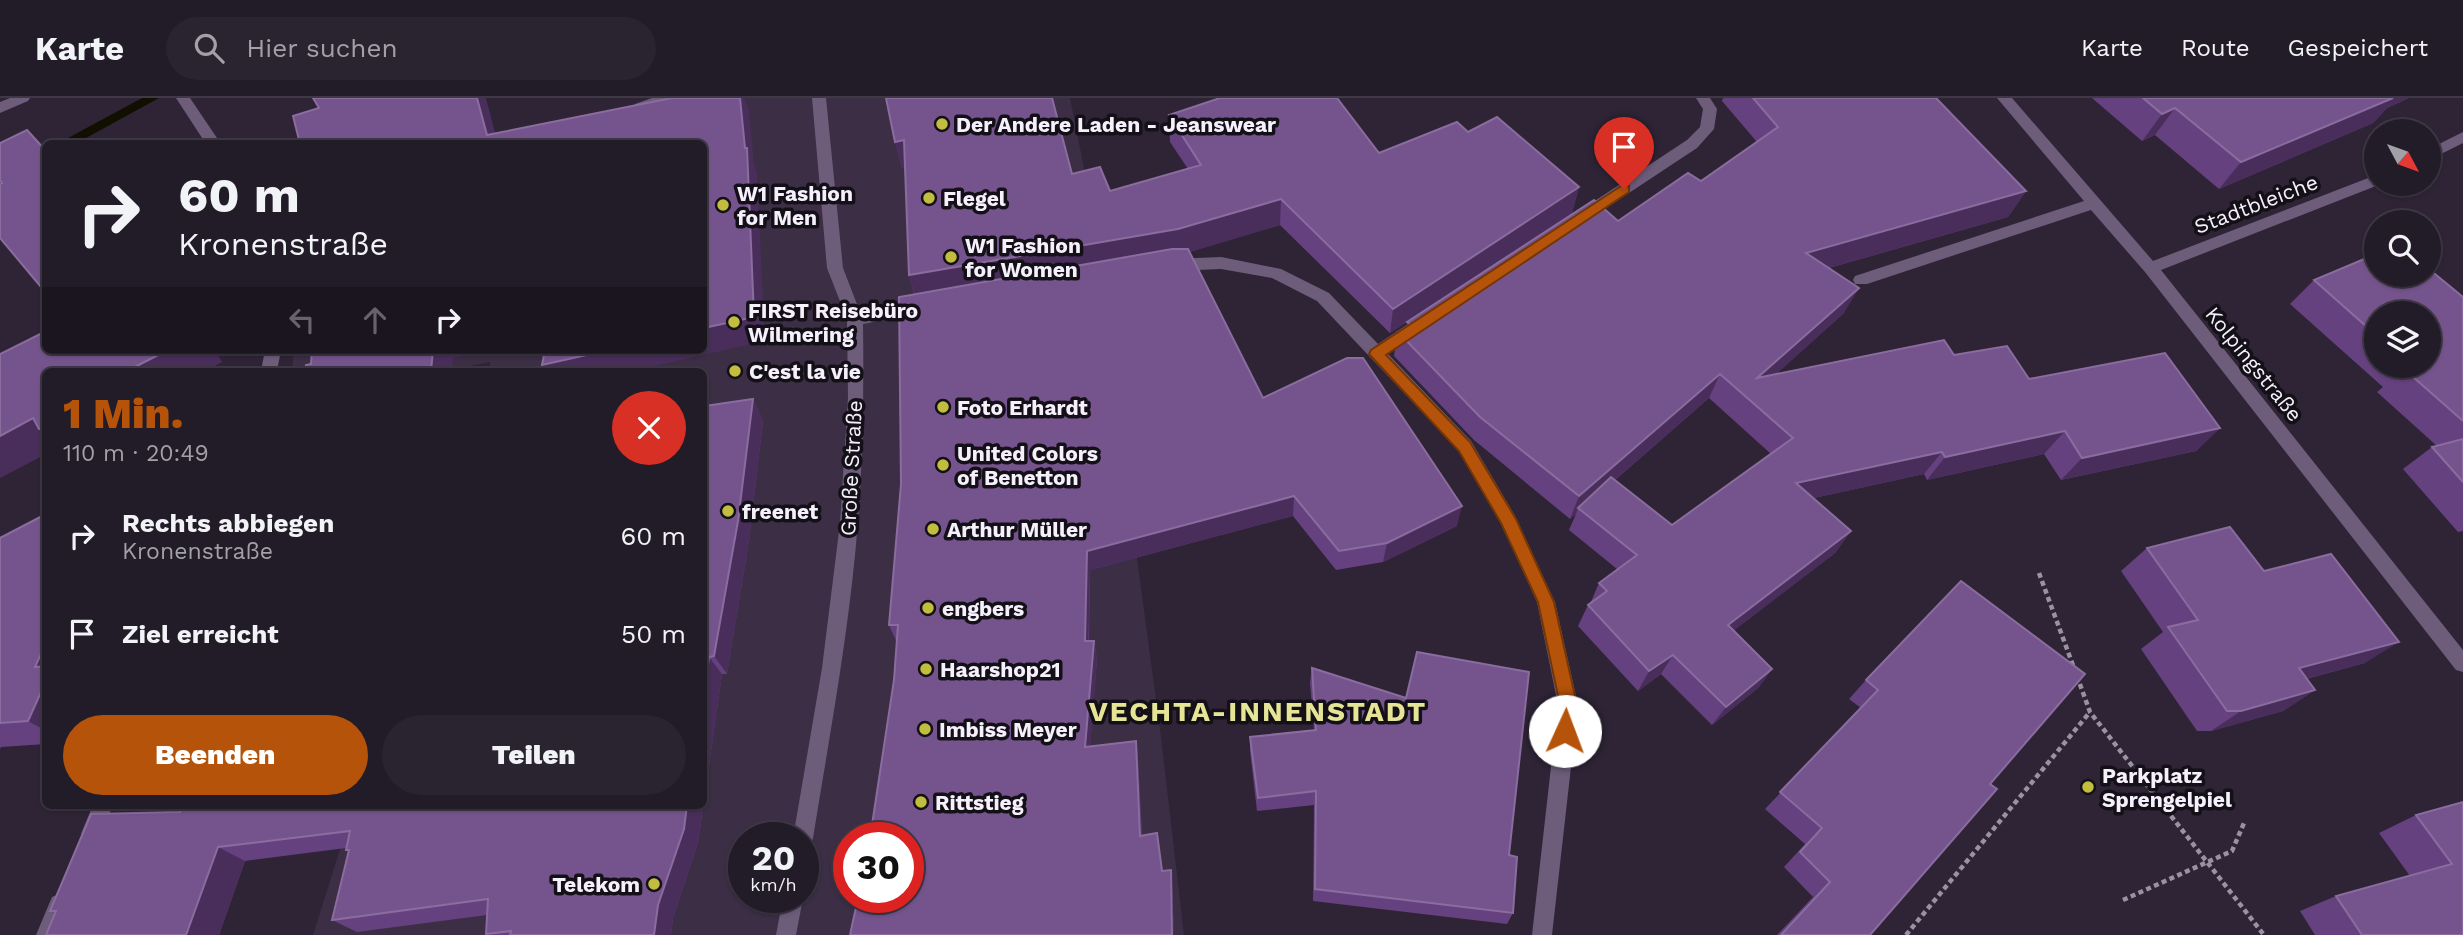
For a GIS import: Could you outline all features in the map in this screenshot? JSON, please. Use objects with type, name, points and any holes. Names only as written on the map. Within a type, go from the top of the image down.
[{"type":"street","points":[[0,108],[23,98]]},
{"type":"street","points":[[630,110],[668,98]]},
{"type":"street","name":"Große Straße","points":[[806,822],[831,668],[849,523],[856,397],[855,319],[835,268],[819,98]]},
{"type":"street","points":[[1568,226],[1692,144],[1707,129],[1710,109],[1703,98]]},
{"type":"street","name":"Kolpingstraße","points":[[2004,98],[2150,268],[2463,664]]},
{"type":"street","points":[[186,102],[211,140]]},
{"type":"street","points":[[2441,149],[2463,137]]},
{"type":"street","name":"Stadtbleiche","points":[[2150,268],[2364,185]]},
{"type":"street","points":[[1861,280],[2094,203]]},
{"type":"street","points":[[1160,267],[1221,263],[1275,273],[1323,298],[1465,446],[1508,519],[1546,602],[1568,705],[1542,935]]},
{"type":"street","points":[[855,319],[941,304]]},
{"type":"street","points":[[1376,354],[1433,316]]},
{"type":"street","points":[[82,852],[101,809]]},
{"type":"street","points":[[46,935],[67,888]]},
{"type":"street","points":[[786,935],[790,913]]},
{"type":"path","points":[[2039,573],[2090,712],[2264,935]]},
{"type":"path","points":[[1906,935],[2090,712]]},
{"type":"path","points":[[2123,900],[2232,850],[2244,823]]},
{"type":"shaded area","points":[[694,98],[1070,98],[1086,178],[1161,737],[1184,935],[313,935],[353,809],[707,809],[707,368],[490,368],[490,362],[459,368],[292,368],[294,354],[707,354],[707,140],[703,140]]},
{"type":"building","points":[[313,98],[477,98],[487,135],[672,98],[740,98],[747,148],[754,317],[707,327],[707,140],[299,140],[293,116],[319,108]]},
{"type":"building","points":[[886,98],[1052,98],[1072,174],[1100,167],[1110,191],[1201,165],[1169,115],[1220,98],[1337,98],[1379,153],[1457,122],[1468,132],[1497,117],[1579,187],[1393,309],[1281,199],[1178,229],[909,275],[904,140],[895,142]]},
{"type":"building","points":[[1753,98],[1936,98],[2026,191],[1806,253],[1859,288],[1757,378],[1944,340],[1954,355],[2007,346],[2029,379],[2165,353],[2220,428],[2082,458],[2065,431],[1945,457],[1942,452],[1796,483],[1851,531],[1728,625],[1772,669],[1726,707],[1673,655],[1649,671],[1588,605],[1607,591],[1599,583],[1637,555],[1578,508],[1611,477],[1672,525],[1793,438],[1720,374],[1579,496],[1480,417],[1398,332],[1411,325],[1407,322],[1594,200],[1618,221],[1688,173],[1701,181],[1778,127]]},
{"type":"building","points":[[2143,98],[2393,98],[2241,162],[2175,108],[2162,114]]},
{"type":"building","points":[[27,130],[42,147],[42,288],[0,238],[0,143]]},
{"type":"building","points":[[1172,249],[1188,249],[1263,398],[1347,358],[1363,358],[1462,506],[1387,543],[1339,551],[1294,496],[1087,551],[1085,641],[1094,641],[1085,747],[1136,741],[1140,836],[1157,833],[1162,871],[1171,870],[1172,935],[850,935],[855,913],[924,913],[924,822],[872,822],[894,680],[898,625],[889,625],[901,484],[899,297]]},
{"type":"building","points":[[2364,259],[2364,287],[2441,287],[2441,279],[2463,297],[2463,421],[2414,378],[2441,378],[2441,301],[2364,301],[2364,324],[2314,280]]},
{"type":"building","points":[[42,333],[42,354],[160,354],[133,368],[42,368],[42,428],[39,429],[33,418],[0,436],[0,354]]},
{"type":"building","points":[[312,354],[433,354],[431,368],[306,368],[306,365],[311,364]]},
{"type":"building","points":[[544,354],[591,354],[542,365]]},
{"type":"building","points":[[753,399],[738,521],[714,656],[709,657],[707,672],[707,406]]},
{"type":"building","points":[[2463,439],[2463,482],[2432,447]]},
{"type":"building","points":[[42,516],[42,652],[35,667],[42,666],[42,690],[28,721],[0,723],[0,538]]},
{"type":"building","points":[[2230,527],[2264,571],[2331,554],[2399,642],[2299,668],[2315,690],[2241,711],[2227,711],[2168,627],[2198,620],[2147,548]]},
{"type":"building","points":[[1961,581],[2085,674],[1990,784],[1997,789],[1870,935],[1781,935],[1830,882],[1800,852],[1822,828],[1780,792],[1878,690],[1866,680]]},
{"type":"building","points":[[1417,652],[1529,672],[1509,855],[1517,857],[1513,913],[1315,889],[1316,791],[1258,798],[1250,737],[1316,730],[1312,668],[1406,698]]},
{"type":"building","points":[[2463,802],[2463,935],[2362,935],[2336,896],[2452,864],[2416,815]]},
{"type":"building","points":[[181,809],[686,809],[684,829],[658,905],[654,935],[510,935],[511,931],[486,934],[488,899],[332,920],[349,850],[346,850],[350,831],[218,847],[186,935],[46,935],[56,911],[50,911],[91,814],[180,812]]},
{"type":"waterway","points":[[71,140],[153,98]]},
{"type":"place","name":"Der Andere Laden - Jeanswear","points":[[942,124]]},
{"type":"place","name":"Flegel","points":[[929,198]]},
{"type":"place","name":"W1 Fashion for Men","points":[[723,205]]},
{"type":"place","name":"W1 Fashion for Women","points":[[951,257]]},
{"type":"place","name":"FIRST Reisebüro Wilmering","points":[[734,322]]},
{"type":"place","name":"C'est la vie","points":[[735,371]]},
{"type":"place","name":"Foto Erhardt","points":[[943,407]]},
{"type":"place","name":"United Colors of Benetton","points":[[943,465]]},
{"type":"place","name":"freenet","points":[[728,511]]},
{"type":"place","name":"Arthur Müller","points":[[933,529]]},
{"type":"place","name":"engbers","points":[[928,608]]},
{"type":"place","name":"Haarshop21","points":[[926,669]]},
{"type":"place","name":"Imbiss Meyer","points":[[925,729]]},
{"type":"place","name":"Parkplatz Sprengelpiel","points":[[2088,787]]},
{"type":"place","name":"Rittstieg","points":[[921,802]]},
{"type":"place","name":"Telekom","points":[[654,884]]},
{"type":"district","name":"VECHTA-INNENSTADT","points":[[1258,711]]},
{"type":"route","points":[[1565,731],[1568,705],[1546,602],[1508,519],[1465,446],[1376,354],[1624,189]]}]
